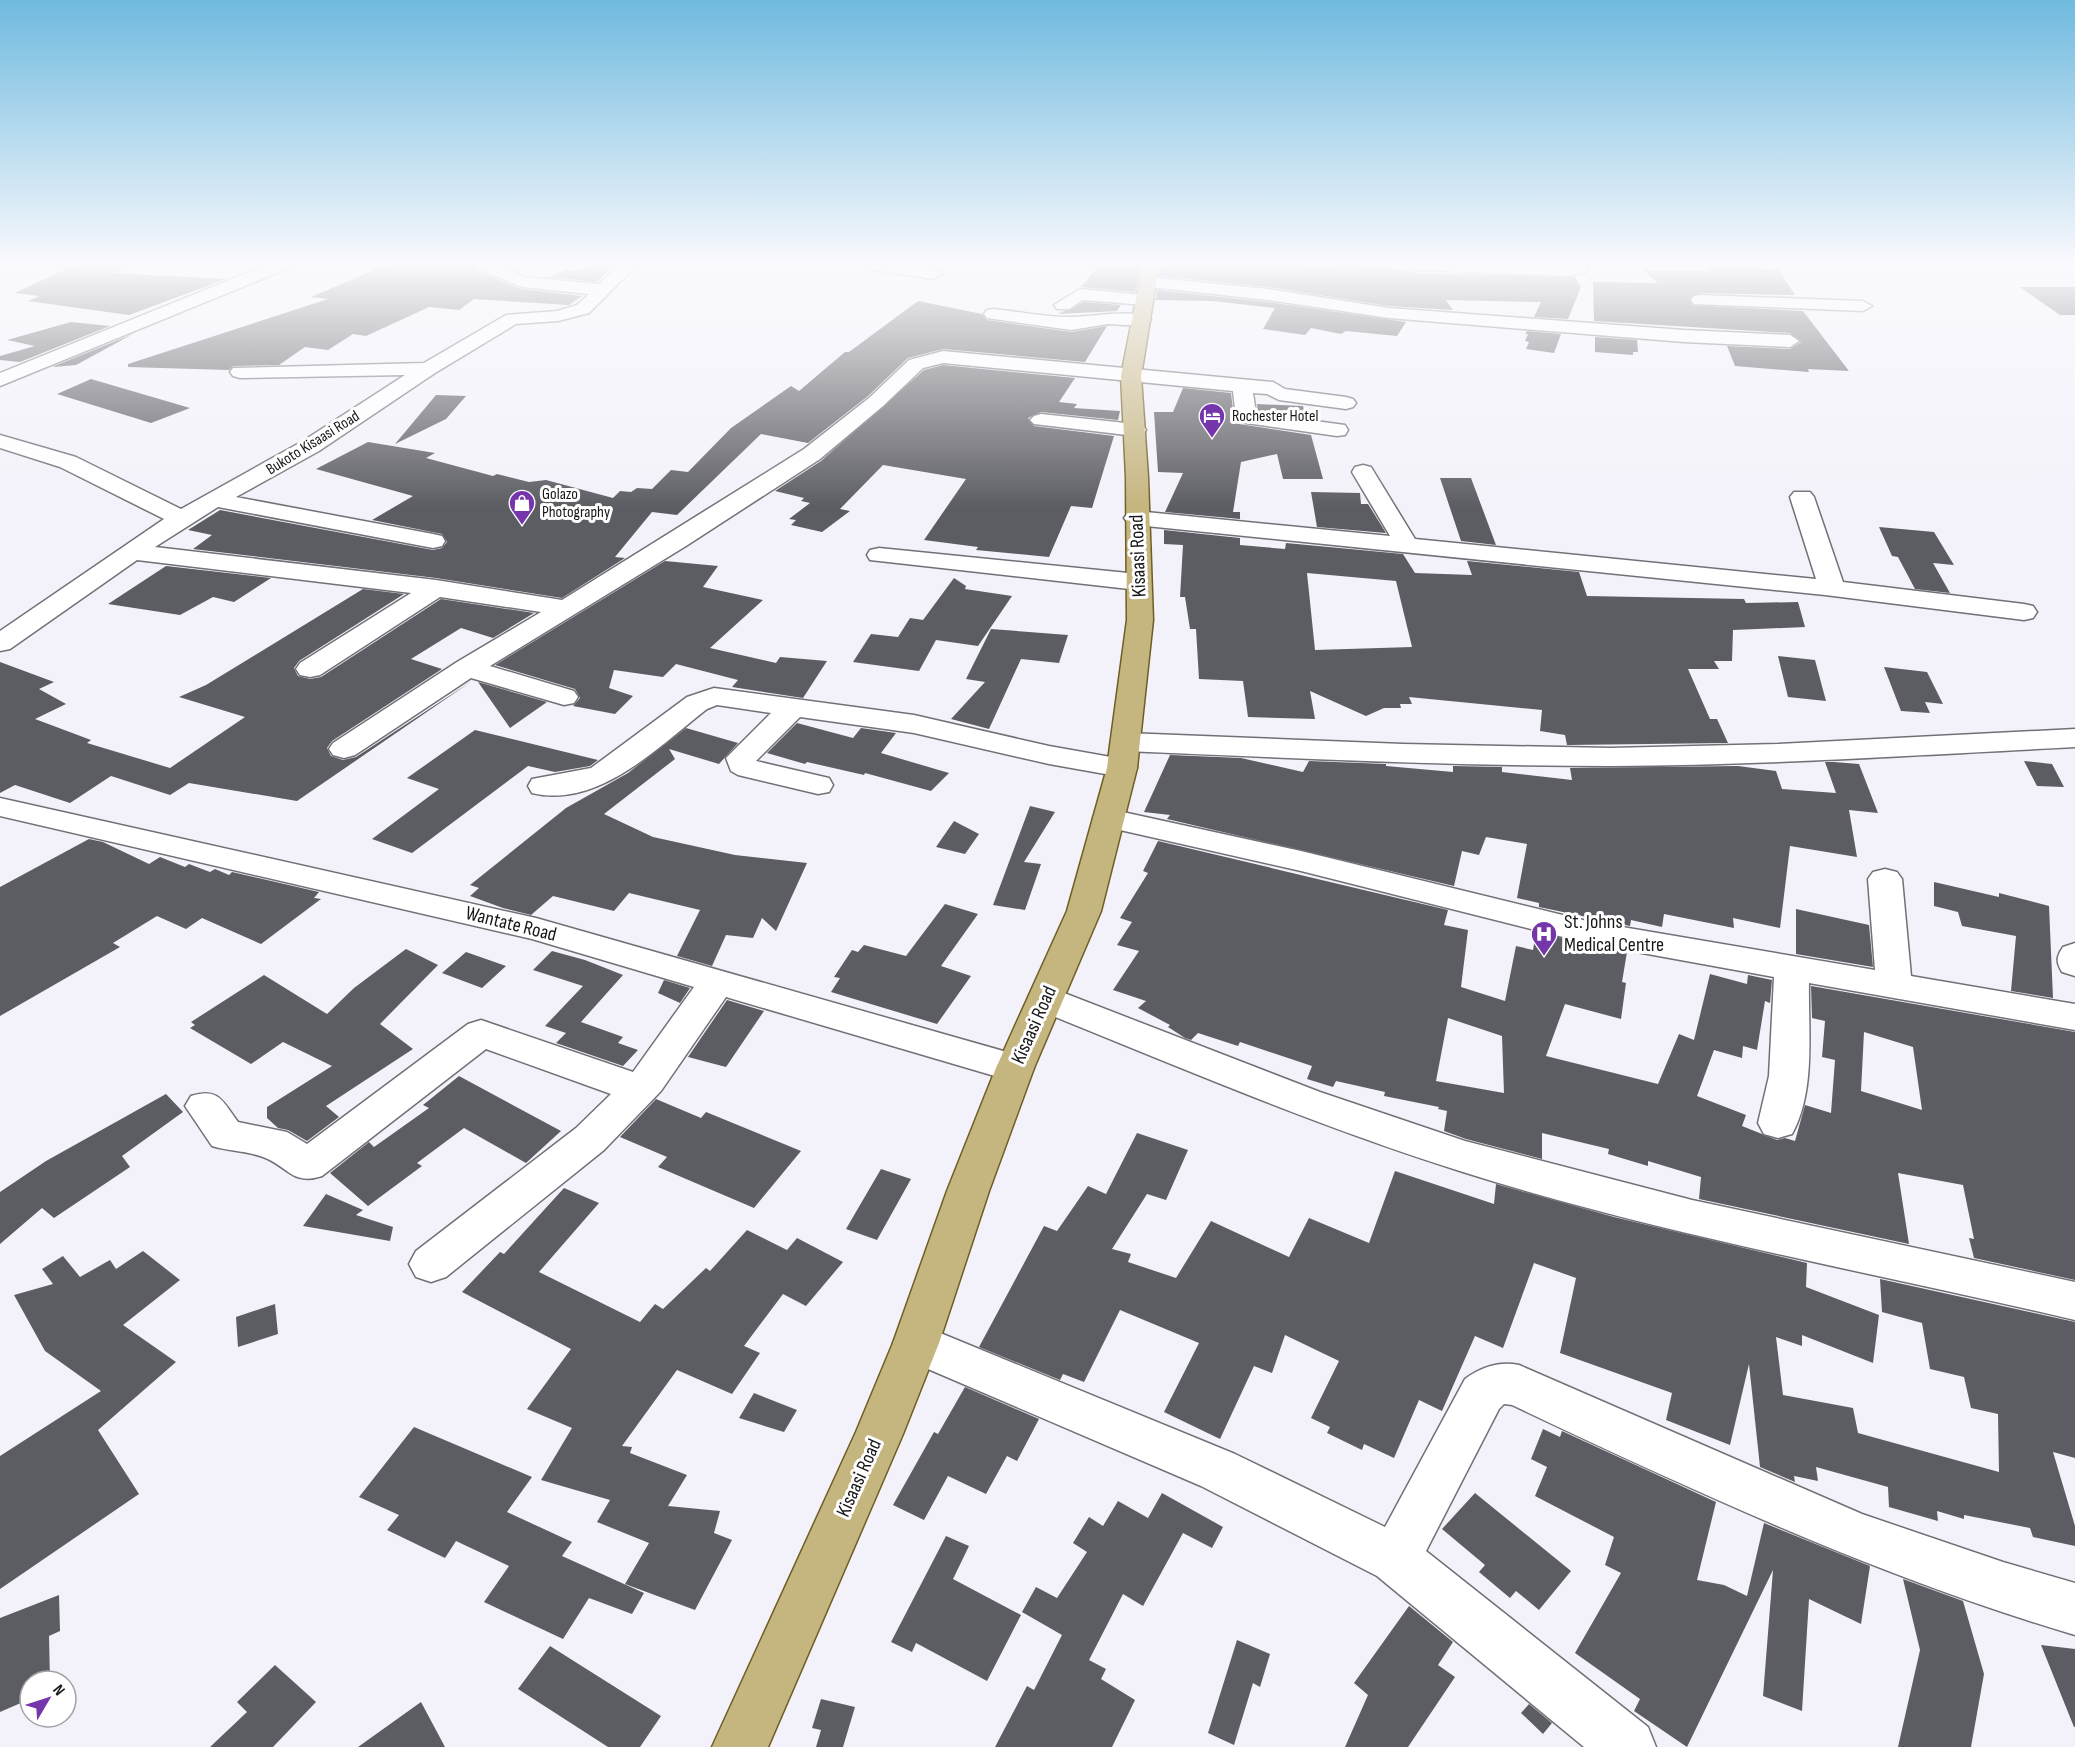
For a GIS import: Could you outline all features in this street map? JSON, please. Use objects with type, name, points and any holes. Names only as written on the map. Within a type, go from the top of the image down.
[{"type":"main road","name":"Kisaasi Road","points":[[740,1747],[879,1434],[916,1343],[968,1191],[1015,1068],[1084,911],[1124,755],[1140,620],[1135,430],[1131,376],[1136,346]]},
{"type":"street","points":[[0,380],[84,346]]},
{"type":"street","name":"Bukoto Kisaasi Road","points":[[6,631],[135,552],[181,518],[311,446],[428,369],[468,346]]},
{"type":"street","points":[[344,750],[466,668],[677,541],[812,454],[876,402],[921,361],[942,357],[1273,388],[1279,394],[1346,403]]},
{"type":"street","points":[[240,372],[428,369]]},
{"type":"street","points":[[1242,386],[1246,418],[1337,430]]},
{"type":"street","points":[[1041,420],[1135,430]]},
{"type":"street","points":[[0,441],[68,462],[181,518]]},
{"type":"street","points":[[1363,472],[1406,543]]},
{"type":"street","points":[[1802,497],[1832,588]]},
{"type":"street","points":[[217,500],[433,541]]},
{"type":"street","points":[[1136,518],[1406,543],[1832,588],[2024,612]]},
{"type":"street","points":[[135,552],[436,588],[564,608]]},
{"type":"street","points":[[879,555],[1138,582]]},
{"type":"street","points":[[310,669],[436,588]]},
{"type":"street","points":[[466,668],[564,697]]},
{"type":"street","points":[[543,786],[573,783],[602,774],[705,698],[727,697],[792,708],[914,723],[1049,755],[1579,756],[1799,753],[2075,738]]},
{"type":"street","points":[[792,708],[741,758],[742,765],[818,785]]},
{"type":"street","name":"Wantate Road","points":[[0,807],[536,929],[1015,1068]]},
{"type":"street","points":[[1109,818],[1301,861],[1587,932],[2075,1017]]},
{"type":"street","points":[[1885,879],[1894,985]]},
{"type":"street","points":[[2075,954],[2075,964]]},
{"type":"street","points":[[1778,1123],[1788,1076],[1792,967]]},
{"type":"street","points":[[431,1264],[590,1139],[640,1089],[718,981]]},
{"type":"street","points":[[1046,999],[1346,1116],[1464,1157],[1575,1188],[1685,1215],[2075,1301]]},
{"type":"street","points":[[205,1106],[226,1135],[273,1143],[308,1165],[481,1033],[640,1089]]},
{"type":"street","points":[[916,1343],[1218,1470],[1395,1558],[1628,1747]]},
{"type":"street","points":[[1395,1558],[1482,1394],[1491,1386],[1505,1383],[1518,1386],[1732,1484],[1886,1548],[2075,1610]]},
{"type":"building","points":[[33,346],[61,346],[20,362],[0,360],[0,356],[35,346]]},
{"type":"building","points":[[105,346],[112,346],[76,365],[52,367]]},
{"type":"building","points":[[185,346],[335,346],[328,350],[305,347],[279,365],[233,366],[229,370],[128,367],[128,364]]},
{"type":"building","points":[[858,346],[1095,346],[1085,362],[943,349],[908,358],[868,396],[808,443],[761,434],[677,515],[652,512],[615,557],[625,558],[562,598],[436,578],[193,549],[212,535],[188,530],[220,510],[433,550],[442,548],[447,542],[442,534],[372,520],[413,496],[316,469],[368,442],[435,453],[426,458],[493,476],[497,474],[529,482],[546,480],[613,498],[620,491],[631,492],[637,488],[652,489],[671,470],[688,472],[731,428],[791,386],[799,391],[845,352],[849,352]]},
{"type":"building","points":[[1527,346],[1557,346],[1554,353],[1526,349]]},
{"type":"building","points":[[1595,346],[1637,346],[1638,352],[1633,352],[1633,355],[1595,352]]},
{"type":"building","points":[[1727,346],[1790,349],[1795,346],[1829,346],[1849,371],[1808,369],[1809,372],[1735,366]]},
{"type":"building","points":[[943,365],[1075,378],[1059,402],[1077,404],[1074,408],[1120,411],[1118,420],[1041,412],[1028,418],[1034,426],[1114,436],[1092,508],[1071,506],[1049,557],[976,550],[978,547],[924,540],[966,479],[883,465],[840,509],[850,511],[822,532],[791,525],[796,520],[789,519],[810,503],[801,501],[804,498],[775,491],[821,461],[924,370]]},
{"type":"building","points":[[91,379],[190,408],[151,423],[57,394]]},
{"type":"building","points":[[1183,388],[1231,393],[1234,418],[1239,424],[1311,435],[1323,479],[1283,479],[1277,454],[1241,462],[1233,512],[1240,512],[1240,519],[1165,512],[1183,473],[1158,472],[1154,412],[1173,412]]},
{"type":"building","points":[[436,395],[466,396],[446,419],[395,444]]},
{"type":"building","points":[[1257,404],[1303,406],[1306,417],[1258,411]]},
{"type":"building","points":[[1440,478],[1471,478],[1496,545],[1461,541]]},
{"type":"building","points":[[1311,492],[1360,493],[1361,504],[1368,504],[1386,533],[1317,527]]},
{"type":"building","points":[[1879,527],[1934,532],[1954,565],[1933,563],[1950,593],[1915,589],[1898,557],[1892,556]]},
{"type":"building","points":[[1164,530],[1240,538],[1240,545],[1285,549],[1286,543],[1403,554],[1415,573],[1472,575],[1467,561],[1579,572],[1587,596],[1744,599],[1746,603],[1798,602],[1805,627],[1733,630],[1732,661],[1714,661],[1719,669],[1688,669],[1710,719],[1717,719],[1728,743],[1567,745],[1565,735],[1540,731],[1542,710],[1409,697],[1412,704],[1400,704],[1401,708],[1384,708],[1366,716],[1310,691],[1315,719],[1248,717],[1243,681],[1199,679],[1196,629],[1190,629],[1185,597],[1180,597],[1183,545],[1164,544]],"holes":[[[1307,573],[1396,581],[1412,647],[1315,650]]]},
{"type":"building","points":[[665,561],[718,566],[703,587],[763,600],[710,648],[776,663],[780,657],[827,661],[803,698],[732,687],[738,680],[676,664],[663,677],[614,670],[609,688],[633,696],[615,714],[573,706],[580,698],[575,689],[495,665]]},
{"type":"building","points":[[166,566],[271,578],[234,602],[213,597],[180,615],[108,604]]},
{"type":"building","points":[[954,578],[966,586],[965,589],[1012,596],[978,646],[936,640],[919,671],[853,662],[871,634],[898,637],[910,618],[923,620]]},
{"type":"building","points":[[363,589],[404,594],[299,661],[294,668],[298,676],[310,679],[321,677],[441,599],[534,613],[493,638],[461,628],[411,659],[442,669],[332,741],[327,748],[331,756],[343,760],[356,757],[472,681],[297,801],[189,783],[170,795],[111,776],[70,803],[15,785],[0,793],[0,662],[54,682],[39,689],[66,704],[35,719],[91,740],[87,743],[170,768],[245,717],[179,697],[206,685]]},
{"type":"building","points":[[991,629],[1068,635],[1059,663],[1021,659],[989,729],[951,719],[985,682],[966,679]]},
{"type":"building","points":[[1778,656],[1815,660],[1826,701],[1788,697]]},
{"type":"building","points":[[1884,667],[1927,672],[1943,704],[1925,702],[1930,713],[1901,711]]},
{"type":"building","points":[[478,682],[547,702],[510,728]]},
{"type":"building","points":[[797,723],[853,738],[861,728],[896,733],[881,753],[949,773],[931,791],[865,773],[864,775],[807,762],[805,764],[767,753]]},
{"type":"building","points":[[686,728],[738,743],[719,764],[669,749],[675,759],[604,814],[653,837],[735,855],[807,863],[776,931],[762,918],[753,938],[726,935],[712,966],[677,956],[700,910],[629,893],[614,911],[553,896],[531,915],[470,896],[479,888],[470,885],[566,808],[628,773]]},
{"type":"building","points":[[475,730],[598,760],[590,766],[555,772],[528,766],[412,853],[372,839],[439,789],[407,778]]},
{"type":"building","points":[[1170,755],[1241,758],[1303,772],[1309,761],[1386,764],[1386,766],[1453,772],[1453,766],[1502,767],[1502,772],[1572,780],[1570,768],[1738,766],[1776,771],[1782,789],[1836,793],[1825,762],[1859,764],[1878,813],[1849,810],[1857,857],[1790,846],[1780,928],[1733,918],[1734,928],[1664,914],[1662,927],[1631,920],[1630,926],[1539,907],[1539,903],[1517,898],[1527,844],[1486,837],[1479,855],[1462,851],[1454,886],[1167,819],[1170,815],[1144,812]]},
{"type":"building","points":[[2024,761],[2052,764],[2064,787],[2037,786]]},
{"type":"building","points":[[1030,806],[1055,812],[1024,862],[1041,864],[1025,910],[993,905]]},
{"type":"building","points":[[954,821],[979,834],[965,854],[936,847]]},
{"type":"building","points":[[89,839],[103,842],[149,864],[160,857],[185,867],[189,864],[210,872],[215,869],[229,875],[232,872],[319,892],[314,898],[321,899],[261,944],[202,918],[186,929],[157,916],[113,943],[120,947],[0,1016],[0,887]]},
{"type":"building","points":[[1158,841],[1448,910],[1444,925],[1468,930],[1461,987],[1505,1001],[1516,946],[1533,950],[1536,932],[1627,952],[1622,982],[1626,983],[1621,1019],[1565,1004],[1546,1056],[1658,1084],[1679,1034],[1694,1040],[1710,974],[1747,984],[1748,975],[1772,980],[1770,1003],[1765,1001],[1757,1050],[1743,1046],[1742,1058],[1714,1050],[1697,1096],[1746,1115],[1742,1126],[1777,1140],[1785,1138],[1795,1141],[1805,1105],[1831,1113],[1835,1060],[1822,1057],[1825,1021],[1812,1018],[1811,986],[2075,1032],[2075,1280],[1974,1258],[1969,1238],[1974,1239],[1963,1185],[1898,1173],[1909,1244],[1699,1199],[1701,1177],[1648,1161],[1648,1166],[1608,1154],[1609,1149],[1542,1133],[1542,1159],[1466,1139],[1444,1131],[1447,1111],[1438,1109],[1439,1107],[1384,1096],[1385,1092],[1336,1081],[1333,1087],[1307,1079],[1312,1066],[1240,1042],[1238,1046],[1198,1033],[1191,1040],[1185,1038],[1168,1027],[1170,1025],[1138,1008],[1146,1001],[1113,990],[1139,951],[1117,945],[1132,922],[1120,918],[1148,873],[1143,871]],"holes":[[[1448,1018],[1502,1036],[1504,1093],[1436,1081]],[[1864,1032],[1913,1047],[1922,1110],[1861,1091]]]},
{"type":"building","points":[[1934,882],[1999,897],[1999,893],[2049,906],[2053,998],[2011,991],[2016,936],[1962,926],[1958,912],[1934,906]]},
{"type":"building","points":[[945,904],[978,914],[941,966],[971,976],[937,1024],[831,992],[840,978],[834,977],[852,950],[858,952],[864,945],[906,956]]},
{"type":"building","points":[[1796,909],[1869,925],[1873,967],[1796,954]]},
{"type":"building","points":[[406,949],[438,965],[380,1024],[413,1049],[326,1106],[339,1117],[307,1141],[288,1130],[278,1128],[267,1118],[267,1107],[332,1066],[283,1042],[251,1064],[190,1028],[195,1025],[191,1022],[264,975],[327,1014],[354,988]]},
{"type":"building","points":[[552,951],[585,960],[623,975],[581,1022],[623,1037],[618,1043],[638,1050],[623,1066],[556,1043],[566,1033],[545,1026],[583,986],[533,970]]},
{"type":"building","points":[[466,952],[506,966],[482,988],[442,973]]},
{"type":"building","points":[[664,980],[690,988],[680,1003],[658,993]]},
{"type":"building","points":[[727,1000],[764,1011],[726,1067],[688,1057]]},
{"type":"building","points":[[459,1076],[561,1131],[526,1163],[464,1128],[417,1163],[422,1166],[368,1206],[330,1173],[369,1142],[374,1147],[429,1108],[423,1105]]},
{"type":"building","points":[[166,1094],[183,1112],[122,1156],[130,1167],[54,1218],[42,1208],[0,1244],[0,1192],[46,1161]]},
{"type":"building","points":[[656,1099],[701,1118],[706,1112],[801,1151],[754,1208],[658,1167],[667,1157],[620,1137]]},
{"type":"building","points":[[1137,1133],[1188,1150],[1166,1200],[1147,1194],[1112,1249],[1131,1254],[1128,1262],[1176,1278],[1211,1221],[1289,1257],[1309,1218],[1369,1243],[1395,1171],[1494,1204],[1496,1184],[1614,1217],[1807,1263],[1806,1287],[1879,1315],[1873,1363],[1802,1335],[1802,1346],[1776,1337],[1783,1395],[1853,1408],[1858,1433],[1999,1472],[1998,1414],[1971,1408],[1964,1377],[1930,1369],[1922,1323],[1882,1312],[1880,1279],[2075,1322],[2075,1458],[2053,1452],[2075,1526],[2075,1546],[2033,1537],[2030,1528],[1964,1515],[1964,1519],[1937,1511],[1938,1521],[1889,1507],[1888,1487],[1816,1467],[1818,1481],[1794,1476],[1795,1482],[1760,1467],[1749,1364],[1730,1445],[1666,1420],[1672,1393],[1560,1353],[1576,1278],[1534,1263],[1503,1348],[1475,1336],[1442,1411],[1419,1400],[1394,1458],[1364,1444],[1362,1450],[1327,1433],[1330,1427],[1311,1418],[1339,1361],[1285,1335],[1272,1373],[1254,1366],[1220,1439],[1164,1412],[1199,1343],[1120,1310],[1084,1382],[1063,1374],[1060,1380],[979,1347],[1044,1226],[1057,1231],[1088,1186],[1106,1194]]},
{"type":"building","points":[[881,1169],[911,1179],[877,1240],[846,1229]]},
{"type":"building","points":[[564,1188],[599,1203],[539,1272],[640,1322],[655,1304],[663,1309],[706,1268],[710,1271],[747,1230],[787,1250],[797,1238],[843,1262],[806,1306],[783,1294],[744,1346],[760,1353],[732,1394],[677,1370],[622,1446],[632,1447],[630,1453],[687,1475],[668,1506],[720,1511],[714,1533],[732,1540],[695,1610],[625,1584],[649,1543],[597,1522],[610,1500],[541,1480],[572,1428],[527,1409],[571,1349],[462,1292],[500,1252],[504,1254]]},
{"type":"building","points":[[326,1194],[363,1210],[356,1215],[393,1227],[390,1241],[303,1226]]},
{"type":"building","points":[[143,1251],[180,1280],[123,1325],[176,1362],[98,1430],[139,1494],[0,1589],[0,1456],[101,1391],[45,1351],[14,1295],[53,1284],[42,1269],[63,1256],[80,1277],[110,1260],[116,1269]]},
{"type":"building","points":[[275,1304],[278,1334],[238,1347],[236,1317]]},
{"type":"building","points":[[965,1387],[1039,1419],[1017,1461],[1007,1456],[986,1494],[948,1476],[924,1520],[893,1505],[934,1432],[938,1434]]},
{"type":"building","points":[[754,1393],[797,1410],[784,1432],[739,1418]]},
{"type":"building","points":[[414,1427],[532,1477],[507,1512],[572,1542],[562,1556],[644,1593],[632,1614],[589,1598],[563,1639],[484,1602],[509,1566],[456,1541],[445,1558],[387,1530],[399,1515],[359,1497]]},
{"type":"building","points":[[1543,1429],[1560,1437],[1562,1431],[1716,1502],[1697,1580],[1724,1585],[1747,1596],[1764,1523],[1870,1566],[1861,1624],[1809,1599],[1802,1711],[1763,1696],[1773,1570],[1687,1747],[1634,1711],[1640,1699],[1575,1653],[1621,1573],[1605,1565],[1614,1537],[1535,1496],[1547,1467],[1531,1459]]},
{"type":"building","points":[[1162,1493],[1223,1527],[1212,1548],[1183,1533],[1143,1606],[1123,1594],[1089,1660],[1106,1669],[1101,1679],[1135,1700],[1112,1747],[995,1747],[1027,1686],[1034,1690],[1062,1635],[1022,1612],[1036,1587],[1057,1598],[1087,1552],[1073,1543],[1089,1517],[1103,1526],[1118,1501],[1148,1518]]},
{"type":"building","points":[[1475,1493],[1571,1571],[1539,1610],[1516,1591],[1510,1598],[1479,1572],[1485,1565],[1442,1529]]},
{"type":"building","points":[[946,1536],[969,1546],[953,1579],[1021,1615],[987,1681],[916,1643],[912,1652],[891,1642]]},
{"type":"building","points":[[1903,1579],[1963,1601],[1984,1674],[1971,1747],[1898,1747],[1920,1650]]},
{"type":"building","points":[[59,1595],[60,1631],[49,1636],[50,1669],[18,1669],[18,1704],[0,1712],[0,1618]]},
{"type":"building","points":[[1409,1606],[1453,1642],[1438,1665],[1455,1677],[1408,1747],[1345,1747],[1368,1695],[1354,1683]]},
{"type":"building","points":[[1237,1640],[1270,1654],[1260,1687],[1253,1683],[1234,1745],[1208,1733]]},
{"type":"building","points":[[2041,1645],[2075,1649],[2075,1727],[2074,1727]]},
{"type":"building","points":[[550,1646],[661,1716],[640,1747],[608,1747],[518,1689]]},
{"type":"building","points":[[275,1665],[316,1702],[273,1747],[210,1747],[247,1712],[237,1702]]},
{"type":"building","points":[[821,1699],[855,1707],[843,1747],[816,1747],[821,1730],[812,1728]]},
{"type":"building","points":[[421,1702],[445,1747],[358,1747]]},
{"type":"building","points":[[1529,1704],[1552,1723],[1543,1734],[1521,1713]]},
{"type":"place","name":"Rochester Hotel","points":[[1212,439]]},
{"type":"place","name":"Golazo Photography","points":[[522,526]]},
{"type":"place","name":"St. Johns Medical Centre","points":[[1544,957]]}]
